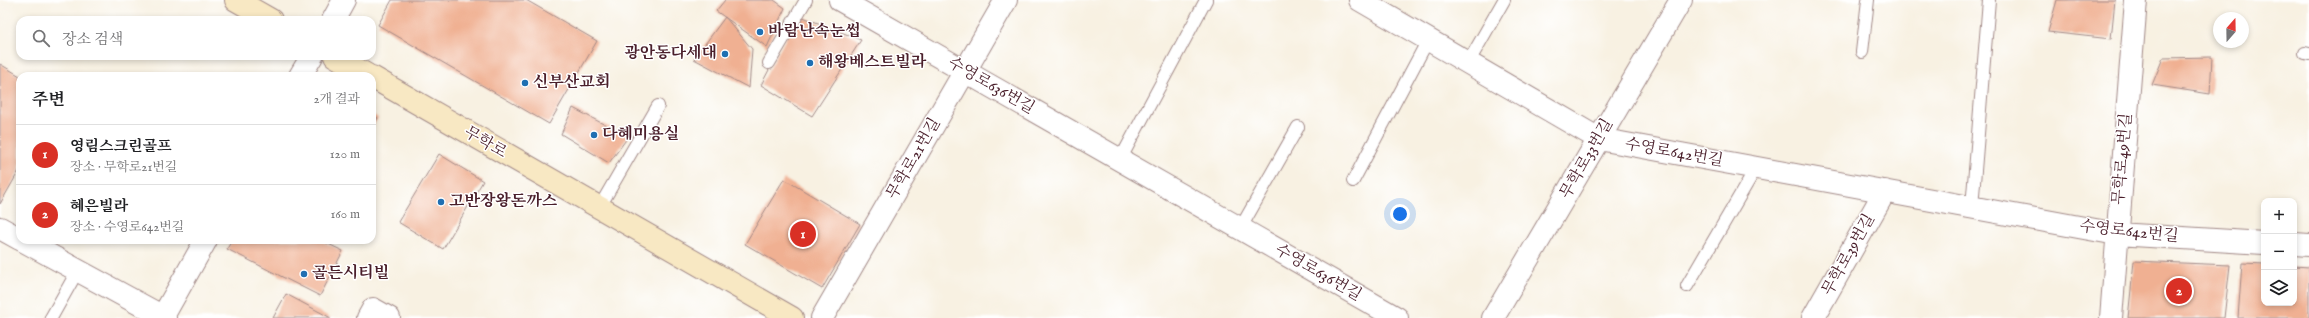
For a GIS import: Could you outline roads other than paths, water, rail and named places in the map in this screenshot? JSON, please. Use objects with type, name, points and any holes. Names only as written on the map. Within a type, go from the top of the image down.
[{"type":"street","points":[[236,0],[264,16]]},
{"type":"street","points":[[335,16],[344,0]]},
{"type":"street","name":"수영로636번길","points":[[840,0],[1397,318]]},
{"type":"street","name":"무학로21번길","points":[[822,318],[1006,0]]},
{"type":"street","name":"수영로642번길","points":[[1360,0],[1599,139],[2117,234],[2261,243]]},
{"type":"street","name":"무학로33번길","points":[[1493,318],[1681,0]]},
{"type":"street","name":"무학로49번길","points":[[2110,318],[2136,0]]},
{"type":"street","points":[[302,72],[310,60]]},
{"type":"street","points":[[341,60],[362,72]]},
{"type":"street","name":"무학로","points":[[376,80],[792,318]]},
{"type":"street","name":"무학로39번길","points":[[1813,318],[1885,191]]},
{"type":"street","points":[[0,228],[16,236]]},
{"type":"street","points":[[30,244],[163,318],[204,244]]},
{"type":"street","points":[[2297,244],[2309,245]]},
{"type":"lane","points":[[769,63],[806,0]]},
{"type":"lane","points":[[1120,160],[1206,0]]},
{"type":"lane","points":[[1468,63],[1504,0]]},
{"type":"lane","points":[[1862,52],[1868,0]]},
{"type":"lane","points":[[1972,207],[1989,0]]},
{"type":"lane","points":[[1353,181],[1428,40]]},
{"type":"lane","points":[[599,208],[658,106]]},
{"type":"lane","points":[[1240,229],[1298,127]]},
{"type":"lane","points":[[1687,286],[1756,168]]},
{"type":"lane","points":[[51,318],[78,270]]},
{"type":"place","name":"바람난속눈썹","points":[[760,32]]},
{"type":"place","name":"광안동다세대","points":[[725,54]]},
{"type":"place","name":"해왕베스트빌라","points":[[810,63]]},
{"type":"place","name":"신부산교회","points":[[525,83]]},
{"type":"place","name":"다혜미용실","points":[[594,135]]},
{"type":"place","name":"고반장왕돈까스","points":[[441,202]]},
{"type":"place","name":"영림스크린골프","points":[[803,234]]},
{"type":"place","name":"골든시티빌","points":[[304,274]]},
{"type":"place","name":"혜은빌라","points":[[2179,291]]}]
